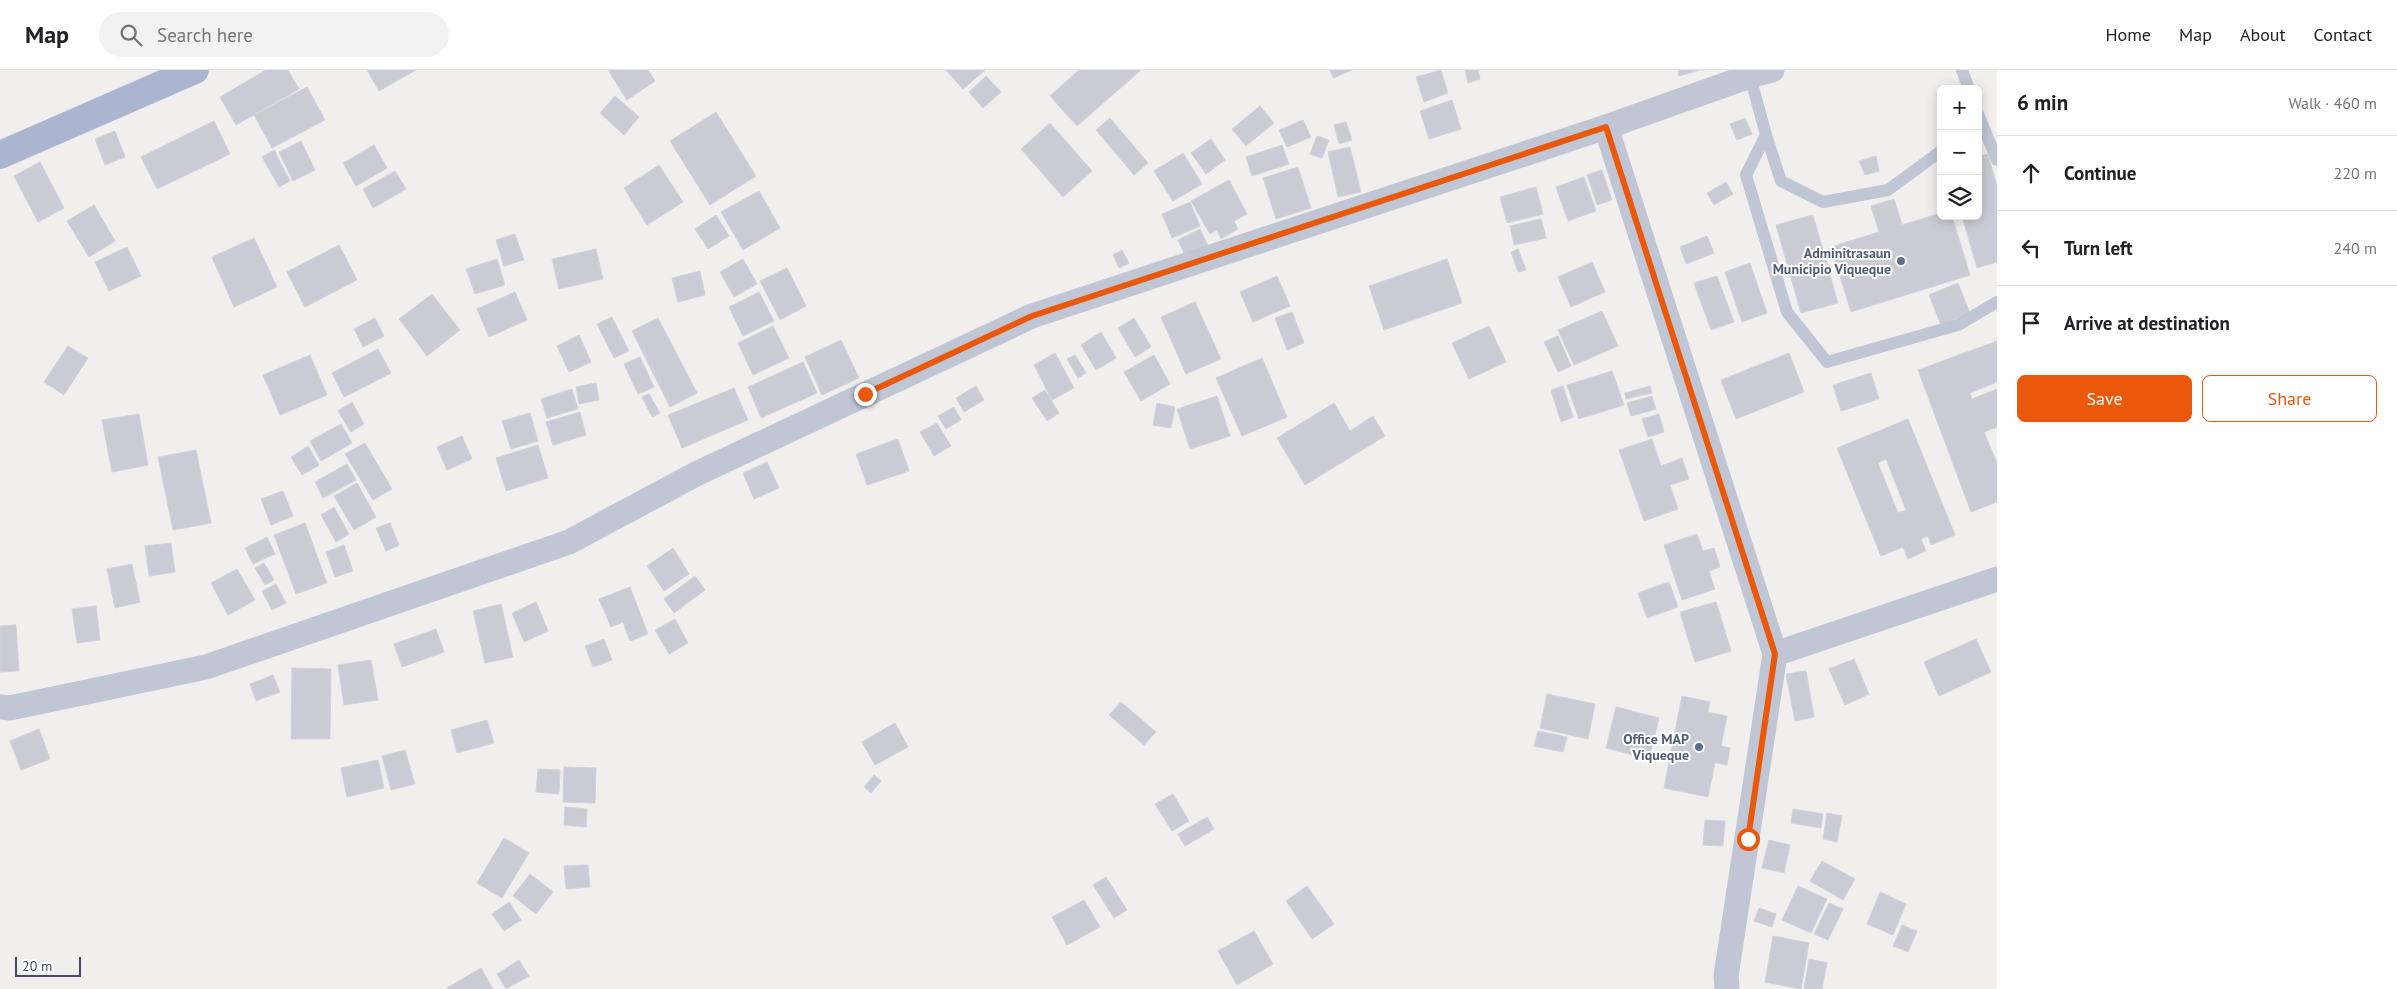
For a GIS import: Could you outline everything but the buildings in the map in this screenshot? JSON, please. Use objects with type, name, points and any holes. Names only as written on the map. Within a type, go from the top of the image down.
[{"type":"main road","points":[[0,155],[195,70]]},
{"type":"street","points":[[0,708],[10,708],[206,667],[568,542],[696,474],[1032,316],[1606,127],[1761,73]]},
{"type":"street","points":[[1606,127],[1775,654],[1726,976],[1727,989]]},
{"type":"street","points":[[1775,654],[1997,579]]},
{"type":"lane","points":[[1962,70],[1967,85]]},
{"type":"lane","points":[[1761,73],[1766,135],[1781,181],[1823,202],[1888,190],[1937,154]]},
{"type":"lane","points":[[1982,124],[1997,160]]},
{"type":"lane","points":[[1766,135],[1746,175],[1787,312],[1827,362],[1958,325],[1997,302]]},
{"type":"place","name":"Adminitrasaun Municipio Viqueque","points":[[1901,261]]},
{"type":"place","name":"Office MAP Viqueque","points":[[1699,747]]},
{"type":"route","points":[[865,394],[1032,316],[1606,127],[1775,654],[1748,839]]}]
